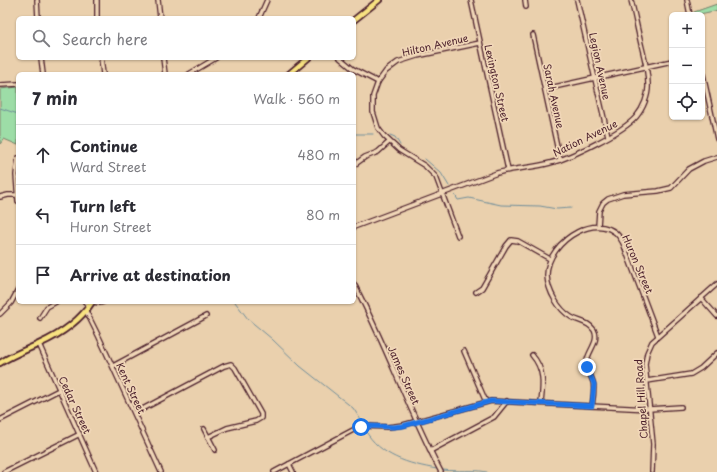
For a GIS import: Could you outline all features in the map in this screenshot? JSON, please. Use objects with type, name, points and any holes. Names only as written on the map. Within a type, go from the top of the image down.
[{"type":"main road","points":[[356,18],[379,0]]},
{"type":"main road","points":[[291,72],[306,60]]},
{"type":"main road","points":[[1,361],[39,344],[63,331],[86,311],[91,304]]},
{"type":"street","points":[[37,0],[38,16]]},
{"type":"street","points":[[97,0],[97,16]]},
{"type":"street","points":[[158,0],[160,16]]},
{"type":"street","points":[[260,16],[267,0]]},
{"type":"street","name":"Lexington Street","points":[[471,0],[508,170]]},
{"type":"street","points":[[525,0],[526,7]]},
{"type":"street","name":"Legion Avenue","points":[[577,0],[608,136]]},
{"type":"street","name":"Nation Avenue","points":[[356,226],[508,170],[533,167],[560,160],[626,126],[640,112],[648,87],[646,67],[631,0]]},
{"type":"street","points":[[686,0],[689,12]]},
{"type":"street","name":"Sarah Avenue","points":[[533,35],[560,160]]},
{"type":"street","name":"Hilton Avenue","points":[[378,82],[389,68],[402,60],[480,43]]},
{"type":"street","points":[[41,60],[43,72]]},
{"type":"street","points":[[101,60],[103,72]]},
{"type":"street","points":[[163,60],[165,72]]},
{"type":"street","points":[[192,72],[213,60]]},
{"type":"street","points":[[342,60],[353,69],[378,82],[373,96],[374,116],[378,128],[402,153],[428,168],[437,179],[458,236]]},
{"type":"street","points":[[544,89],[669,62]]},
{"type":"street","points":[[705,82],[717,139]]},
{"type":"street","points":[[0,85],[16,84]]},
{"type":"street","points":[[356,164],[365,157],[378,152],[390,142]]},
{"type":"street","points":[[592,406],[594,384],[587,367],[587,362],[588,354],[595,341],[595,334],[589,324],[570,316],[556,302],[548,278],[550,259],[558,246],[568,237],[588,228],[598,226],[599,211],[603,203],[608,199],[623,194],[671,188],[689,169],[704,161],[717,157]]},
{"type":"street","points":[[0,197],[16,195]]},
{"type":"street","name":"Huron Street","points":[[598,226],[612,230],[621,239],[658,336]]},
{"type":"street","points":[[476,292],[482,288],[511,240],[518,240],[550,259]]},
{"type":"street","name":"Chapel Hill Road","points":[[652,472],[653,452],[645,364],[647,352],[652,342],[658,336],[717,284]]},
{"type":"street","name":"James Street","points":[[356,288],[440,472]]},
{"type":"street","points":[[0,314],[11,303],[16,294]]},
{"type":"street","points":[[701,298],[717,316]]},
{"type":"street","points":[[40,318],[47,307],[52,304]]},
{"type":"street","name":"Kent Street","points":[[86,311],[113,366],[161,472]]},
{"type":"street","points":[[113,366],[206,316]]},
{"type":"street","name":"Cedar Street","points":[[39,344],[96,472]]},
{"type":"street","points":[[464,351],[486,402]]},
{"type":"street","points":[[647,381],[691,374],[701,368],[717,354]]},
{"type":"street","points":[[532,355],[538,362],[541,371],[543,383],[541,404]]},
{"type":"street","points":[[134,413],[224,366],[231,364],[261,414],[261,418],[256,421],[221,430],[208,437]]},
{"type":"street","points":[[0,420],[59,390]]},
{"type":"street","points":[[430,451],[494,417],[507,401]]},
{"type":"street","points":[[274,472],[344,434],[361,427],[393,427],[486,402],[507,401],[649,409],[681,407]]},
{"type":"street","points":[[204,429],[215,450]]},
{"type":"street","points":[[4,472],[80,434]]},
{"type":"street","points":[[289,464],[292,472]]},
{"type":"green space","points":[[717,4],[717,12],[694,12]]},
{"type":"green space","points":[[16,87],[16,144],[4,139],[0,144],[0,89]]},
{"type":"waterway","points":[[0,108],[16,113]]},
{"type":"waterway","points":[[356,134],[373,134]]},
{"type":"waterway","points":[[390,135],[395,137],[400,145]]},
{"type":"waterway","points":[[425,159],[441,173],[449,186]]},
{"type":"waterway","points":[[455,195],[458,200],[469,198],[501,205],[540,206],[557,209],[571,208]]},
{"type":"waterway","points":[[237,304],[248,319],[272,339],[300,366],[353,408],[363,423]]},
{"type":"waterway","points":[[365,430],[378,446],[396,457],[405,461],[437,469]]},
{"type":"waterway","points":[[443,470],[487,472]]},
{"type":"route","points":[[361,427],[370,426],[388,428],[403,426],[496,400],[592,406],[594,384],[587,367]]}]
